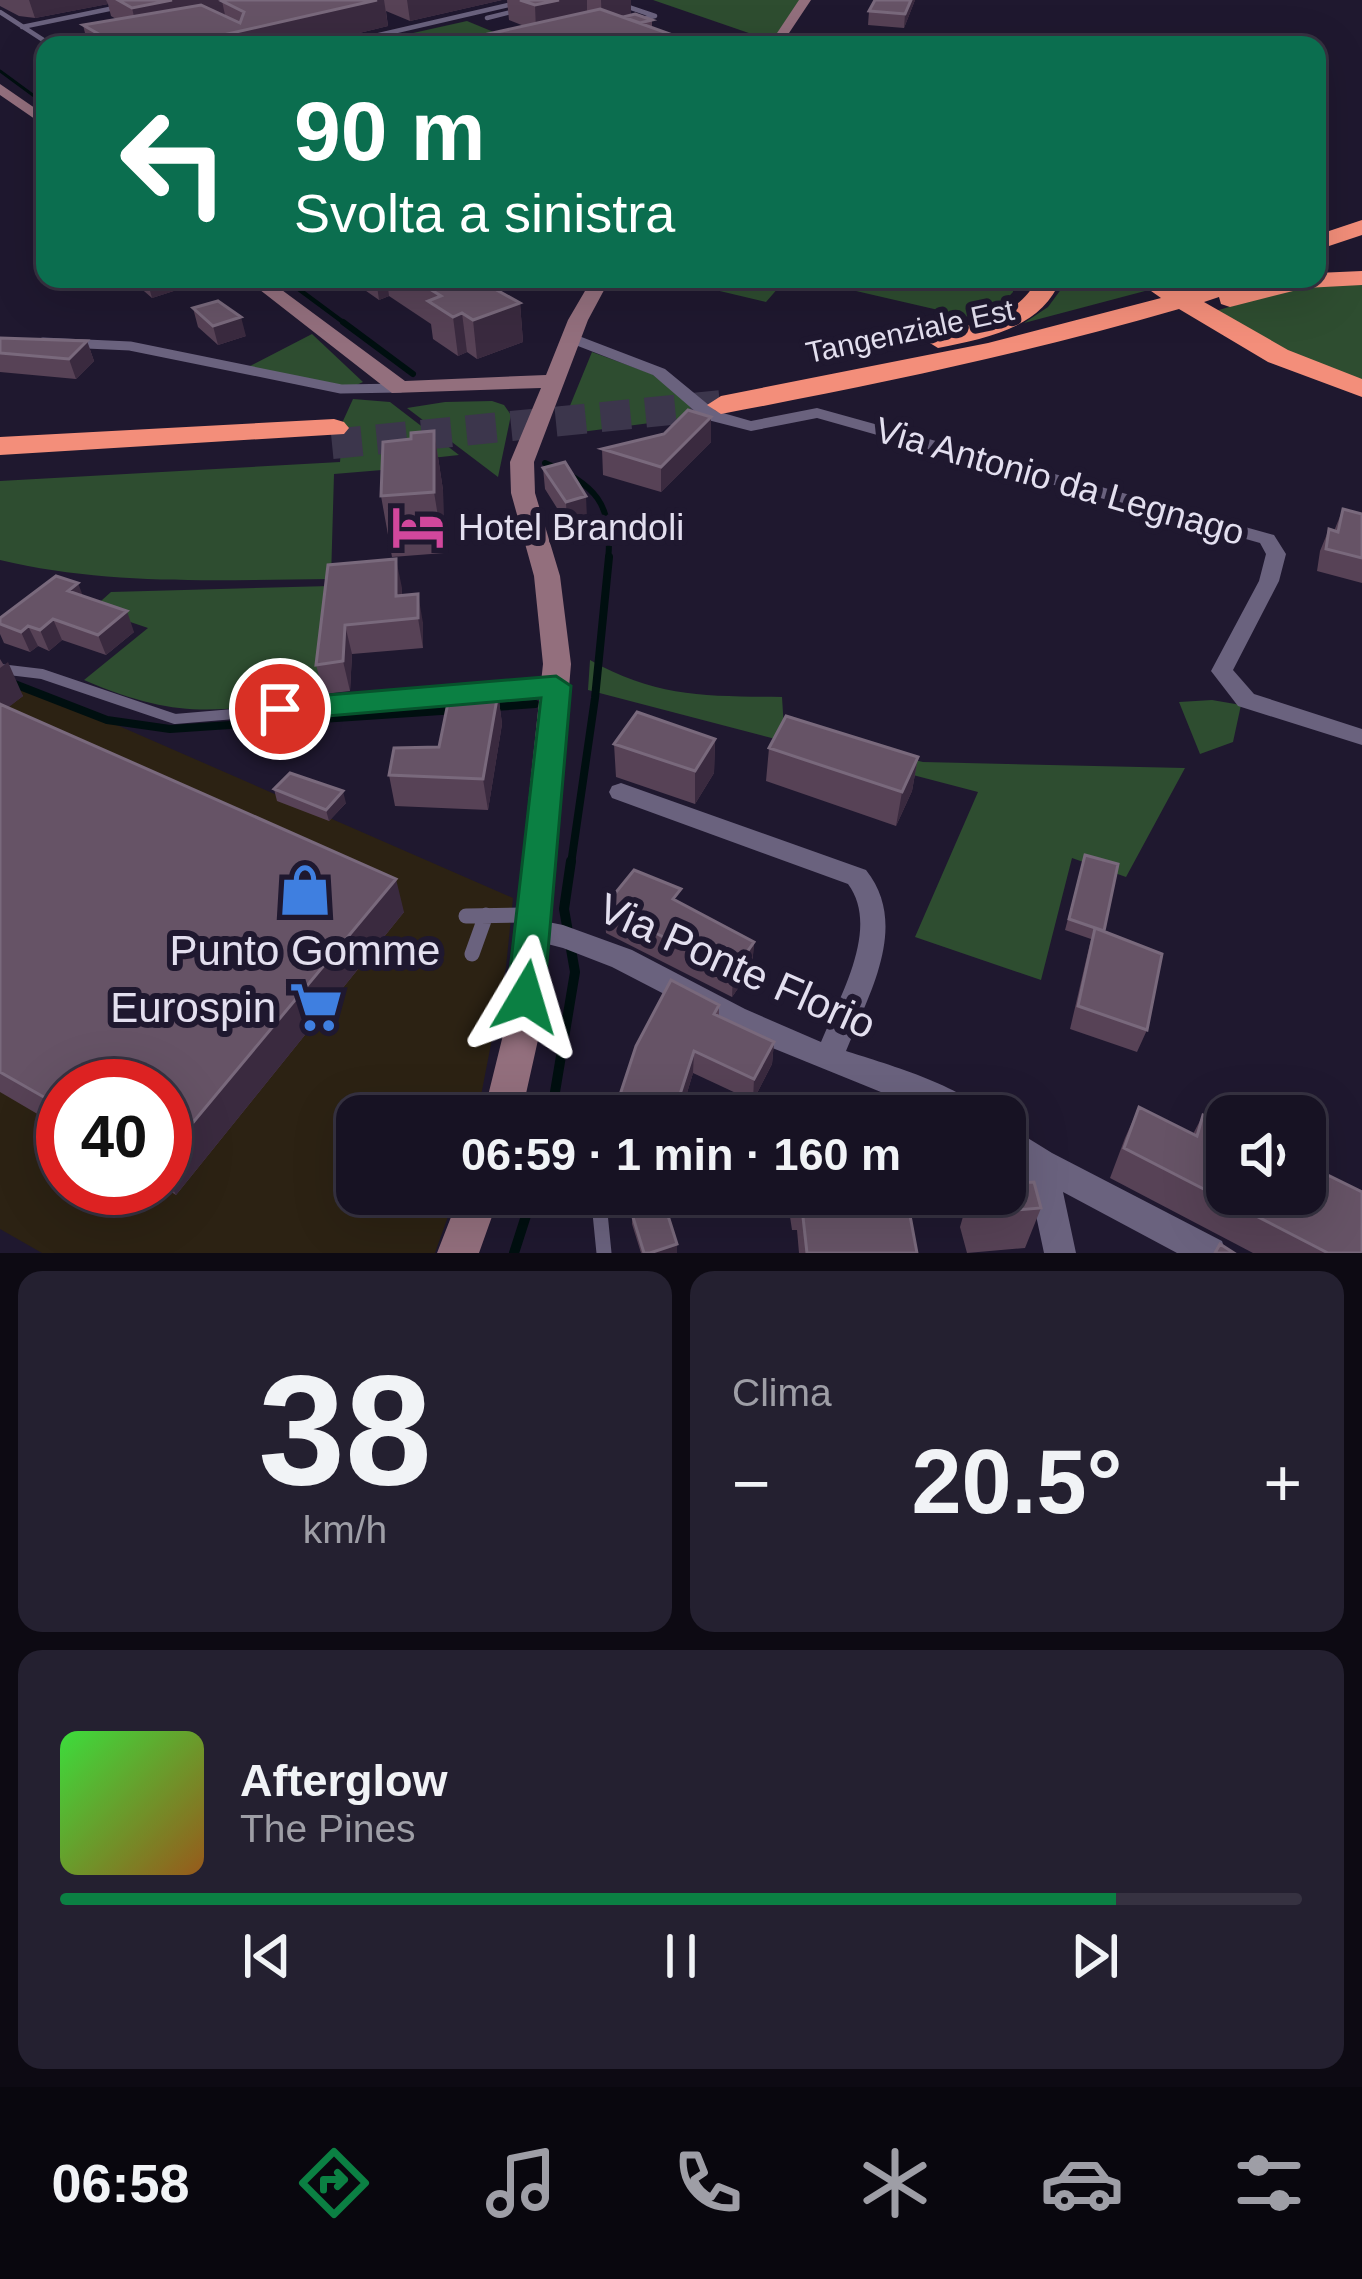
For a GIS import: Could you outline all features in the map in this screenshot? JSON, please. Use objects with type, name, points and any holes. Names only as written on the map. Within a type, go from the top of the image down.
[{"type":"highway","points":[[1326,224],[1362,223]]},
{"type":"highway","points":[[1326,239],[1362,223]]},
{"type":"highway","points":[[1326,254],[1362,242]]},
{"type":"highway","points":[[1326,279],[1362,278]]},
{"type":"highway","points":[[772,380],[844,358],[976,332],[1014,317],[1044,288]]},
{"type":"highway","name":"Tangenziale Est","points":[[1181,288],[968,344],[772,380],[716,398],[989,354],[1151,292],[1181,288]]},
{"type":"highway","points":[[1151,292],[1202,288]]},
{"type":"highway","points":[[1151,292],[1215,320],[1296,365],[1362,389]]},
{"type":"highway","points":[[0,446],[333,436],[0,464]]},
{"type":"street","points":[[782,36],[805,0]]},
{"type":"street","points":[[0,88],[36,115]]},
{"type":"street","points":[[267,288],[400,388],[554,381]]},
{"type":"street","points":[[507,1095],[540,926],[556,686],[553,609],[523,493],[522,462],[571,338],[597,288]]},
{"type":"street","name":"Via Antonio da Legnago","points":[[571,338],[659,372],[710,415],[751,426],[817,413],[1267,538],[1276,554],[1269,581],[1222,670],[1246,700],[1362,737]]},
{"type":"street","points":[[621,792],[856,877],[872,898],[872,923],[865,961],[829,1056]]},
{"type":"street","name":"Via Ponte Florio","points":[[540,926],[592,946],[766,1033],[932,1095]]},
{"type":"street","points":[[1026,1154],[1210,1253]]},
{"type":"street","points":[[1041,1164],[1060,1253]]},
{"type":"street","points":[[458,1253],[472,1215]]},
{"type":"lane","points":[[375,36],[525,0]]},
{"type":"lane","points":[[608,0],[655,16],[619,25]]},
{"type":"lane","points":[[22,27],[135,4]]},
{"type":"lane","points":[[488,18],[521,10]]},
{"type":"lane","points":[[0,12],[39,36]]},
{"type":"lane","points":[[476,13],[503,25]]},
{"type":"lane","points":[[387,19],[409,28]]},
{"type":"lane","points":[[27,344],[90,342],[349,392],[400,388]]},
{"type":"lane","points":[[0,669],[33,668],[139,712],[175,718],[556,686]]},
{"type":"lane","points":[[466,916],[486,915],[540,926]]},
{"type":"lane","points":[[472,954],[486,915]]},
{"type":"lane","points":[[600,1215],[604,1253]]},
{"type":"shaded area","points":[[0,674],[513,898],[506,967],[481,1095],[336,1095],[336,1215],[449,1215],[435,1253],[42,1253],[0,1229]]},
{"type":"green space","points":[[653,0],[800,0],[775,36],[757,36]]},
{"type":"green space","points":[[467,21],[504,36],[400,36]]},
{"type":"green space","points":[[1362,284],[1362,384],[1316,370],[1212,312],[1293,288]]},
{"type":"green space","points":[[707,288],[778,288],[766,302]]},
{"type":"green space","points":[[843,288],[1013,288],[986,321]]},
{"type":"green space","points":[[1062,288],[1145,291],[1024,323],[1048,307]]},
{"type":"green space","points":[[312,334],[363,382],[350,388],[248,367]]},
{"type":"green space","points":[[592,352],[652,374],[704,416],[558,435]]},
{"type":"green space","points":[[353,399],[390,402],[459,455],[395,462],[394,469],[334,474],[331,579],[123,578],[0,560],[0,481],[340,462],[343,421]]},
{"type":"green space","points":[[445,402],[504,405],[511,415],[498,477],[407,408]]},
{"type":"green space","points":[[330,586],[320,697],[201,710],[148,702],[84,680],[148,628],[92,609],[111,592]]},
{"type":"green space","points":[[590,660],[660,688],[782,697],[784,729],[923,762],[1185,768],[1126,877],[1072,858],[1041,980],[915,937],[978,792],[588,690]]},
{"type":"green space","points":[[1179,702],[1241,705],[1233,742],[1200,754]]},
{"type":"building","points":[[118,0],[172,0],[132,8]]},
{"type":"building","points":[[225,0],[377,0],[219,36],[102,36],[83,25],[201,5],[240,23],[244,12]]},
{"type":"building","points":[[520,0],[559,0],[535,5]]},
{"type":"building","points":[[875,0],[911,0],[905,14],[869,11]]},
{"type":"building","points":[[600,9],[670,34],[663,36],[479,36]]},
{"type":"building","points":[[635,14],[652,20],[640,23],[623,17]]},
{"type":"building","points":[[428,288],[493,288],[520,303],[473,320],[462,313],[453,317],[428,301],[441,296]]},
{"type":"building","points":[[218,301],[241,317],[213,326],[193,308]]},
{"type":"building","points":[[0,338],[87,341],[69,359],[0,353]]},
{"type":"building","points":[[688,410],[711,417],[661,467],[602,449],[664,434]]},
{"type":"building","points":[[434,431],[434,492],[381,496],[383,442]]},
{"type":"building","points":[[565,462],[586,496],[566,502],[543,468]]},
{"type":"building","points":[[1343,509],[1362,514],[1362,558],[1326,549],[1329,529],[1338,532]]},
{"type":"building","points":[[396,559],[396,596],[418,594],[418,618],[345,625],[343,661],[316,665],[328,565]]},
{"type":"building","points":[[56,576],[78,583],[68,591],[127,611],[98,635],[53,619],[40,630],[28,626],[21,632],[0,624],[0,618]]},
{"type":"building","points":[[450,693],[498,693],[483,779],[389,775],[394,748],[439,747]]},
{"type":"building","points":[[0,704],[396,879],[192,1124],[192,1059],[36,1059],[36,1093],[0,1072]]},
{"type":"building","points":[[637,712],[715,739],[695,771],[614,744]]},
{"type":"building","points":[[786,716],[918,757],[902,792],[769,748]]},
{"type":"building","points":[[290,773],[343,791],[326,810],[274,789]]},
{"type":"building","points":[[1085,855],[1118,864],[1104,931],[1069,919]]},
{"type":"building","points":[[634,870],[681,889],[673,899],[754,942],[733,972],[604,907]]},
{"type":"building","points":[[1095,928],[1162,954],[1147,1030],[1078,1006]]},
{"type":"building","points":[[671,980],[719,1005],[714,1014],[774,1042],[754,1079],[694,1051],[680,1095],[620,1095],[636,1046]]},
{"type":"building","points":[[1139,1107],[1197,1136],[1206,1116],[1206,1190],[1124,1148]]},
{"type":"building","points":[[1326,1174],[1362,1192],[1362,1253],[1328,1253],[1254,1215],[1326,1215]]},
{"type":"building","points":[[1034,1182],[1041,1208],[1026,1209],[1026,1183]]},
{"type":"building","points":[[632,1215],[668,1215],[677,1244],[644,1253]]},
{"type":"building","points":[[803,1215],[910,1215],[917,1253],[807,1253]]},
{"type":"waterway","points":[[0,71],[36,97]]},
{"type":"waterway","points":[[297,288],[347,325]]},
{"type":"waterway","points":[[343,322],[413,374]]},
{"type":"waterway","points":[[545,463],[577,479],[598,498],[608,524],[608,560]]},
{"type":"waterway","points":[[571,864],[609,557]]},
{"type":"waterway","points":[[12,683],[107,720],[170,729],[456,710]]},
{"type":"waterway","points":[[495,707],[535,704]]},
{"type":"waterway","points":[[554,1095],[575,972],[564,909],[571,861]]},
{"type":"waterway","points":[[514,1253],[526,1215]]},
{"type":"tunnel","points":[[332,444],[721,405]]},
{"type":"place","name":"Hotel Brandoli","points":[[418,527]]},
{"type":"place","name":"Punto Gomme","points":[[305,890]]},
{"type":"place","name":"Eurospin","points":[[316,1007]]},
{"type":"route","points":[[280,709],[556,686],[526,997]]}]
